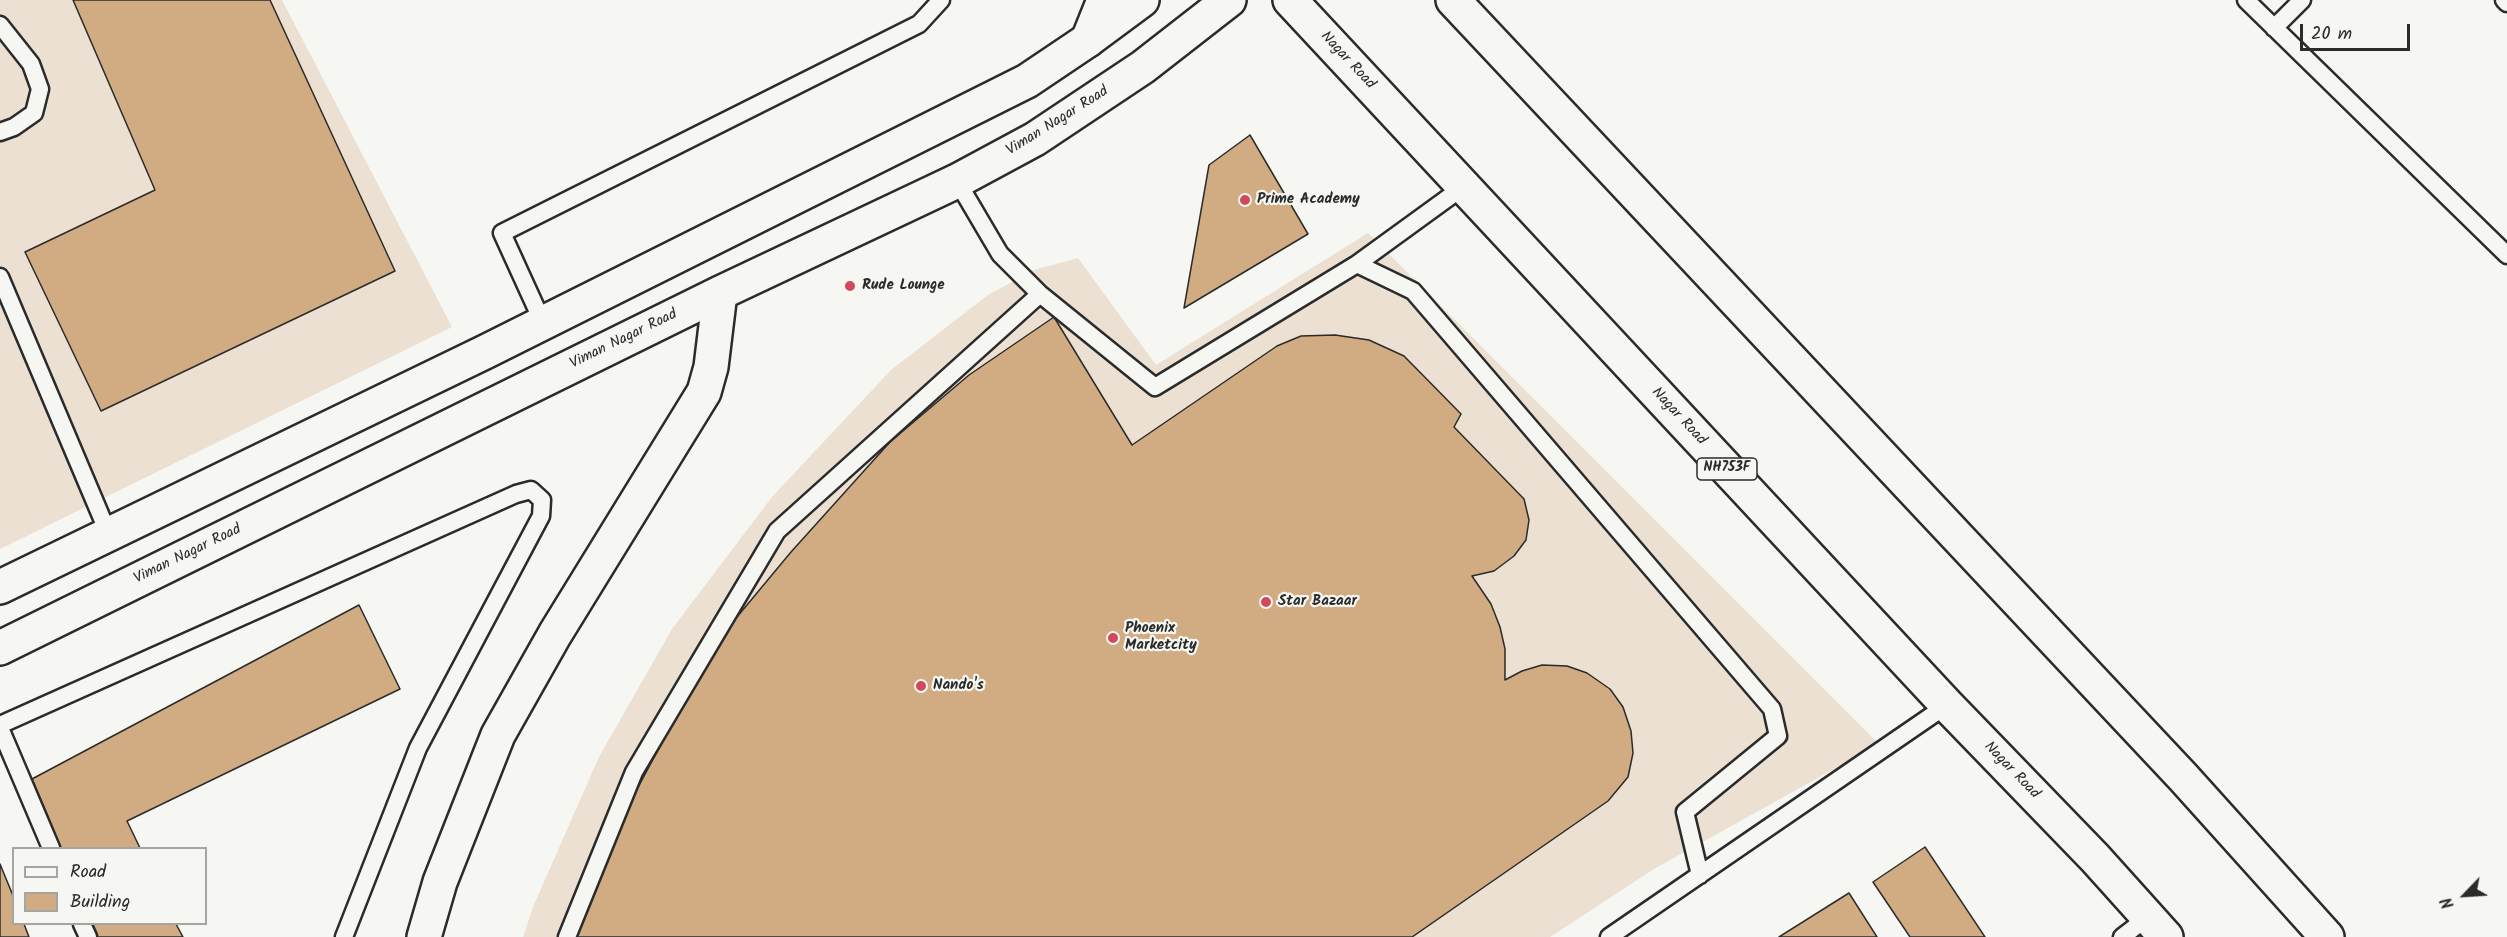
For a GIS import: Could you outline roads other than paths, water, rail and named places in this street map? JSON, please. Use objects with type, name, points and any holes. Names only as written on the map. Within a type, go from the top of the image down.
[{"type":"main road","points":[[1088,40],[1104,0]]},
{"type":"main road","points":[[0,587],[543,323],[1027,81],[1142,0]]},
{"type":"main road","name":"Viman Nagar Road","points":[[0,648],[720,292],[957,181],[1035,139],[1143,68],[1229,0]]},
{"type":"main road","name":"Nagar Road","points":[[1290,0],[1947,705],[2095,858],[2157,927]]},
{"type":"main road","points":[[1453,0],[2175,768],[2327,937]]},
{"type":"main road","points":[[424,937],[440,882],[498,735],[555,634],[704,392],[711,367],[720,292]]},
{"type":"lane","points":[[543,323],[502,233],[919,24],[941,0]]},
{"type":"lane","points":[[2246,0],[2506,251]]},
{"type":"lane","points":[[2274,27],[2302,0]]},
{"type":"lane","points":[[0,25],[31,64],[40,89],[34,113],[14,127],[0,132]]},
{"type":"lane","points":[[957,181],[1000,254],[1041,294],[1155,387],[1357,264],[1463,187]]},
{"type":"lane","points":[[1357,264],[1413,291],[1772,709],[1778,736],[1685,812],[1700,874]]},
{"type":"lane","points":[[0,277],[110,535]]},
{"type":"lane","points":[[567,937],[634,772],[777,531],[1041,294]]},
{"type":"lane","points":[[50,847],[0,726],[516,494],[531,490],[542,500],[541,516],[418,748],[344,937]]},
{"type":"lane","points":[[1609,937],[1947,705]]},
{"type":"lane","points":[[2122,937],[2157,927]]},
{"type":"place","name":"Prime Academy","points":[[1245,200]]},
{"type":"place","name":"Rude Lounge","points":[[850,286]]},
{"type":"place","name":"Star Bazaar","points":[[1266,602]]},
{"type":"place","name":"Phoenix Marketcity","points":[[1113,638]]},
{"type":"place","name":"Nando's","points":[[921,686]]}]
